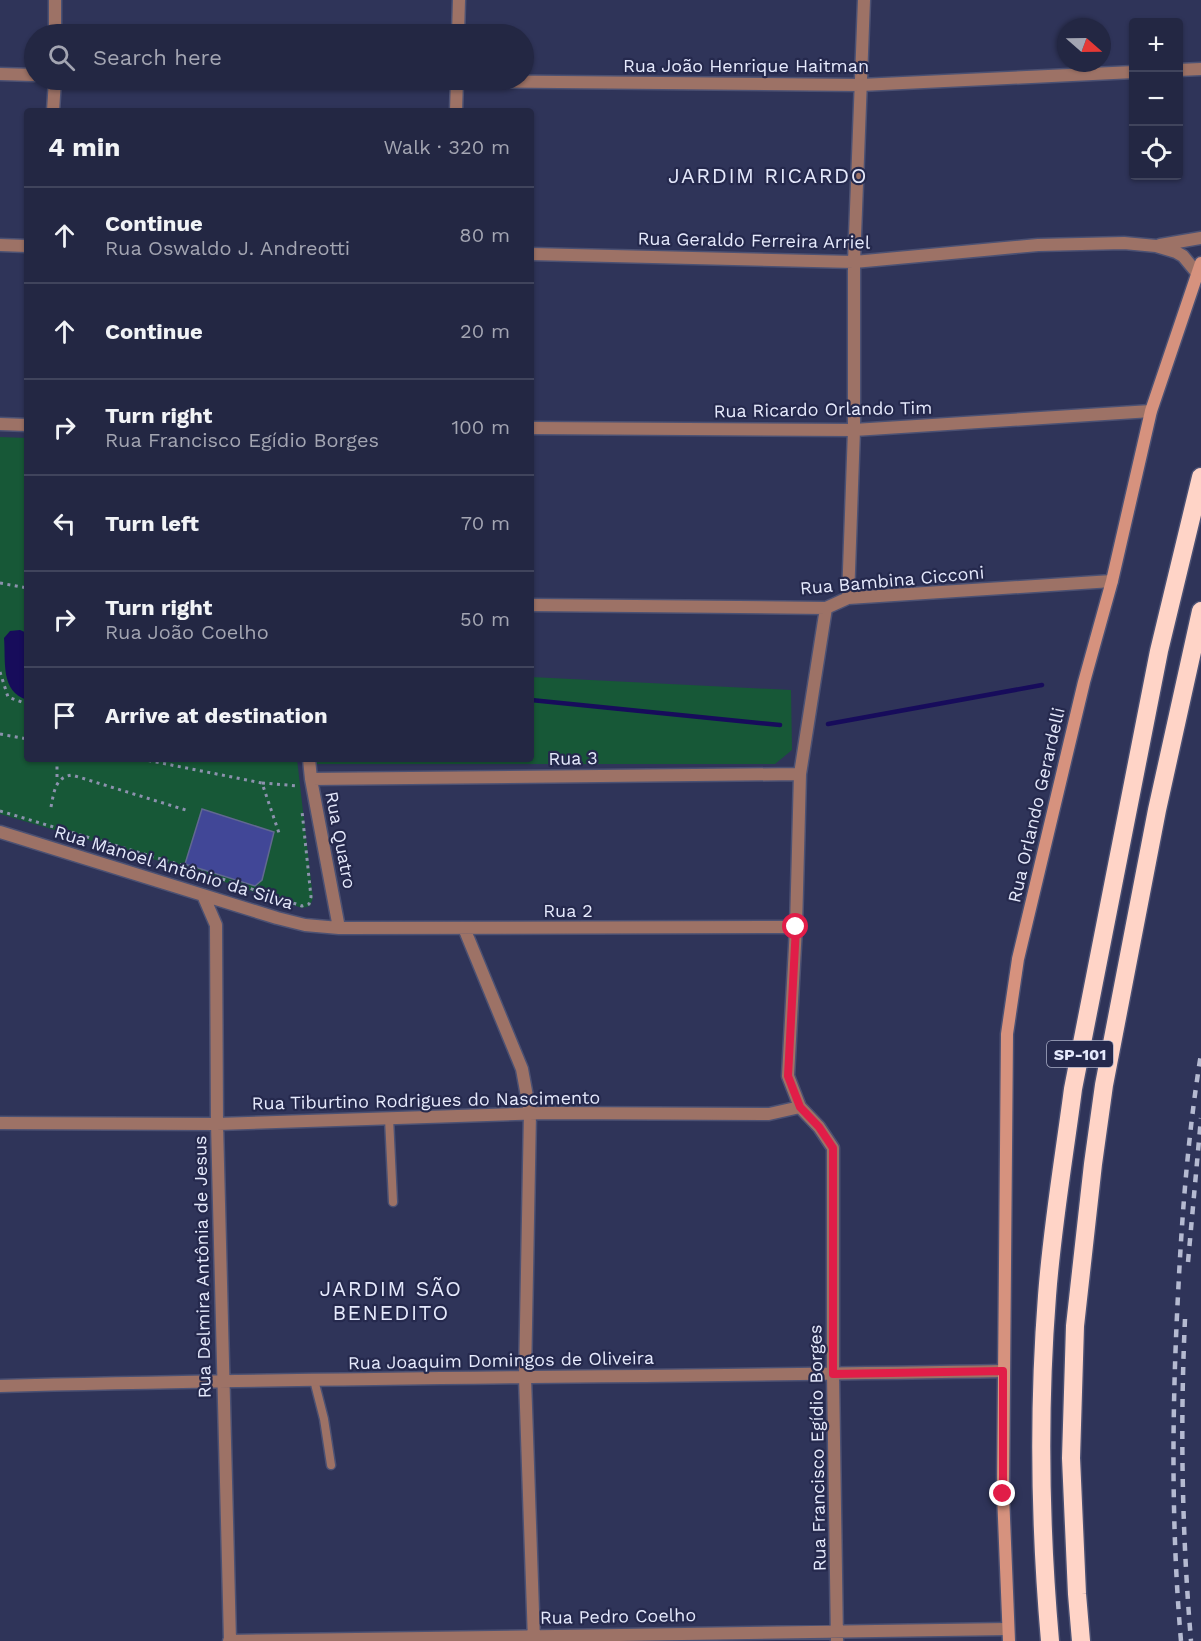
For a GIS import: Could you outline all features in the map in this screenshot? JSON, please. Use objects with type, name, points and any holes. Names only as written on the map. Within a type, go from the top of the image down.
[{"type":"highway","name":"SP-101","points":[[1050,1641],[1040,1442],[1047,1296],[1062,1173],[1073,1089],[1155,674],[1201,477]]},
{"type":"highway","name":"SP-101","points":[[1082,1641],[1077,1594],[1071,1458],[1075,1326],[1091,1176],[1104,1085],[1157,810],[1201,611]]},
{"type":"street","points":[[55,0],[55,24]]},
{"type":"street","points":[[458,24],[459,0]]},
{"type":"street","points":[[848,598],[854,430],[854,262],[864,0]]},
{"type":"street","points":[[1183,70],[1201,69]]},
{"type":"street","name":"Rua João Henrique Haitman","points":[[534,81],[861,85],[1129,72]]},
{"type":"street","points":[[0,74],[24,75]]},
{"type":"street","points":[[53,108],[54,90]]},
{"type":"street","points":[[456,108],[457,90]]},
{"type":"street","name":"Rua Geraldo Ferreira Arriel","points":[[1156,246],[1201,238]]},
{"type":"street","name":"Rua Geraldo Ferreira Arriel","points":[[534,254],[854,262],[1038,245],[1124,243],[1156,246],[1176,252],[1199,268]]},
{"type":"street","points":[[0,246],[24,246]]},
{"type":"street","name":"Rua Orlando Gerardelli","points":[[1008,1635],[1003,1494],[1007,1034],[1018,959],[1084,682],[1112,580],[1151,411],[1199,268]]},
{"type":"street","name":"Rua Ricardo Orlando Tim","points":[[534,428],[854,430],[1151,411]]},
{"type":"street","points":[[0,424],[24,425]]},
{"type":"street","name":"Rua Bambina Cicconi","points":[[534,605],[826,608],[848,598],[1112,580]]},
{"type":"street","points":[[800,1107],[788,1076],[796,927],[800,774],[826,608]]},
{"type":"street","name":"Rua Quatro","points":[[309,762],[339,928]]},
{"type":"street","name":"Rua 3","points":[[311,778],[800,774]]},
{"type":"street","name":"Rua Manoel Antônio da Silva","points":[[0,832],[277,918],[305,925],[339,928]]},
{"type":"street","name":"Rua Delmira Antônia de Jesus","points":[[203,895],[216,925],[217,1124],[230,1641]]},
{"type":"street","name":"Rua 2","points":[[339,928],[796,927]]},
{"type":"street","points":[[464,928],[522,1069],[530,1113],[525,1378],[534,1638]]},
{"type":"street","name":"Rua Tiburtino Rodrigues do Nascimento","points":[[0,1123],[217,1124],[530,1113],[769,1114],[800,1107]]},
{"type":"street","name":"Rua Francisco Egídio Borges","points":[[800,1107],[819,1127],[833,1148],[833,1374],[837,1636]]},
{"type":"street","name":"Rua Joaquim Domingos de Oliveira","points":[[0,1386],[223,1380],[1003,1371]]},
{"type":"street","name":"Rua Pedro Coelho","points":[[230,1641],[1008,1635]]},
{"type":"lane","points":[[389,1118],[393,1202]]},
{"type":"lane","points":[[314,1380],[324,1419],[331,1465]]},
{"type":"path","points":[[0,583],[24,587]]},
{"type":"path","points":[[0,672],[8,697],[24,703]]},
{"type":"path","points":[[0,734],[24,738]]},
{"type":"path","points":[[51,807],[57,782],[57,762]]},
{"type":"path","points":[[156,762],[262,783],[299,786]]},
{"type":"path","points":[[57,782],[63,776],[72,775],[189,811]]},
{"type":"path","points":[[298,777],[300,797]]},
{"type":"path","points":[[262,783],[279,833]]},
{"type":"path","points":[[0,812],[181,865],[302,906],[309,904],[311,897],[301,808]]},
{"type":"green space","points":[[0,437],[24,438],[24,762],[297,762],[313,898],[310,906],[302,908],[183,868],[0,814]]},
{"type":"green space","points":[[534,677],[791,690],[792,750],[775,764],[311,764],[311,762],[534,762]]},
{"type":"shaded area","points":[[10,631],[24,632],[24,699],[12,690],[6,675],[4,638]]},
{"type":"building","points":[[202,809],[274,832],[262,880],[255,886],[185,864]]},
{"type":"waterway","points":[[828,724],[1042,685]]},
{"type":"waterway","points":[[534,700],[780,725]]},
{"type":"railway","points":[[1181,1641],[1174,1511],[1176,1338],[1186,1174],[1201,1054]]},
{"type":"railway","points":[[1188,1262],[1201,1118]]},
{"type":"railway","points":[[1185,1319],[1183,1480],[1191,1641]]},
{"type":"district","name":"JARDIM RICARDO","points":[[768,175]]},
{"type":"district","name":"JARDIM SÃO BENEDITO","points":[[391,1300]]},
{"type":"route","points":[[796,927],[788,1076],[800,1107],[819,1127],[833,1148],[833,1374],[1003,1371],[1003,1494]]}]
